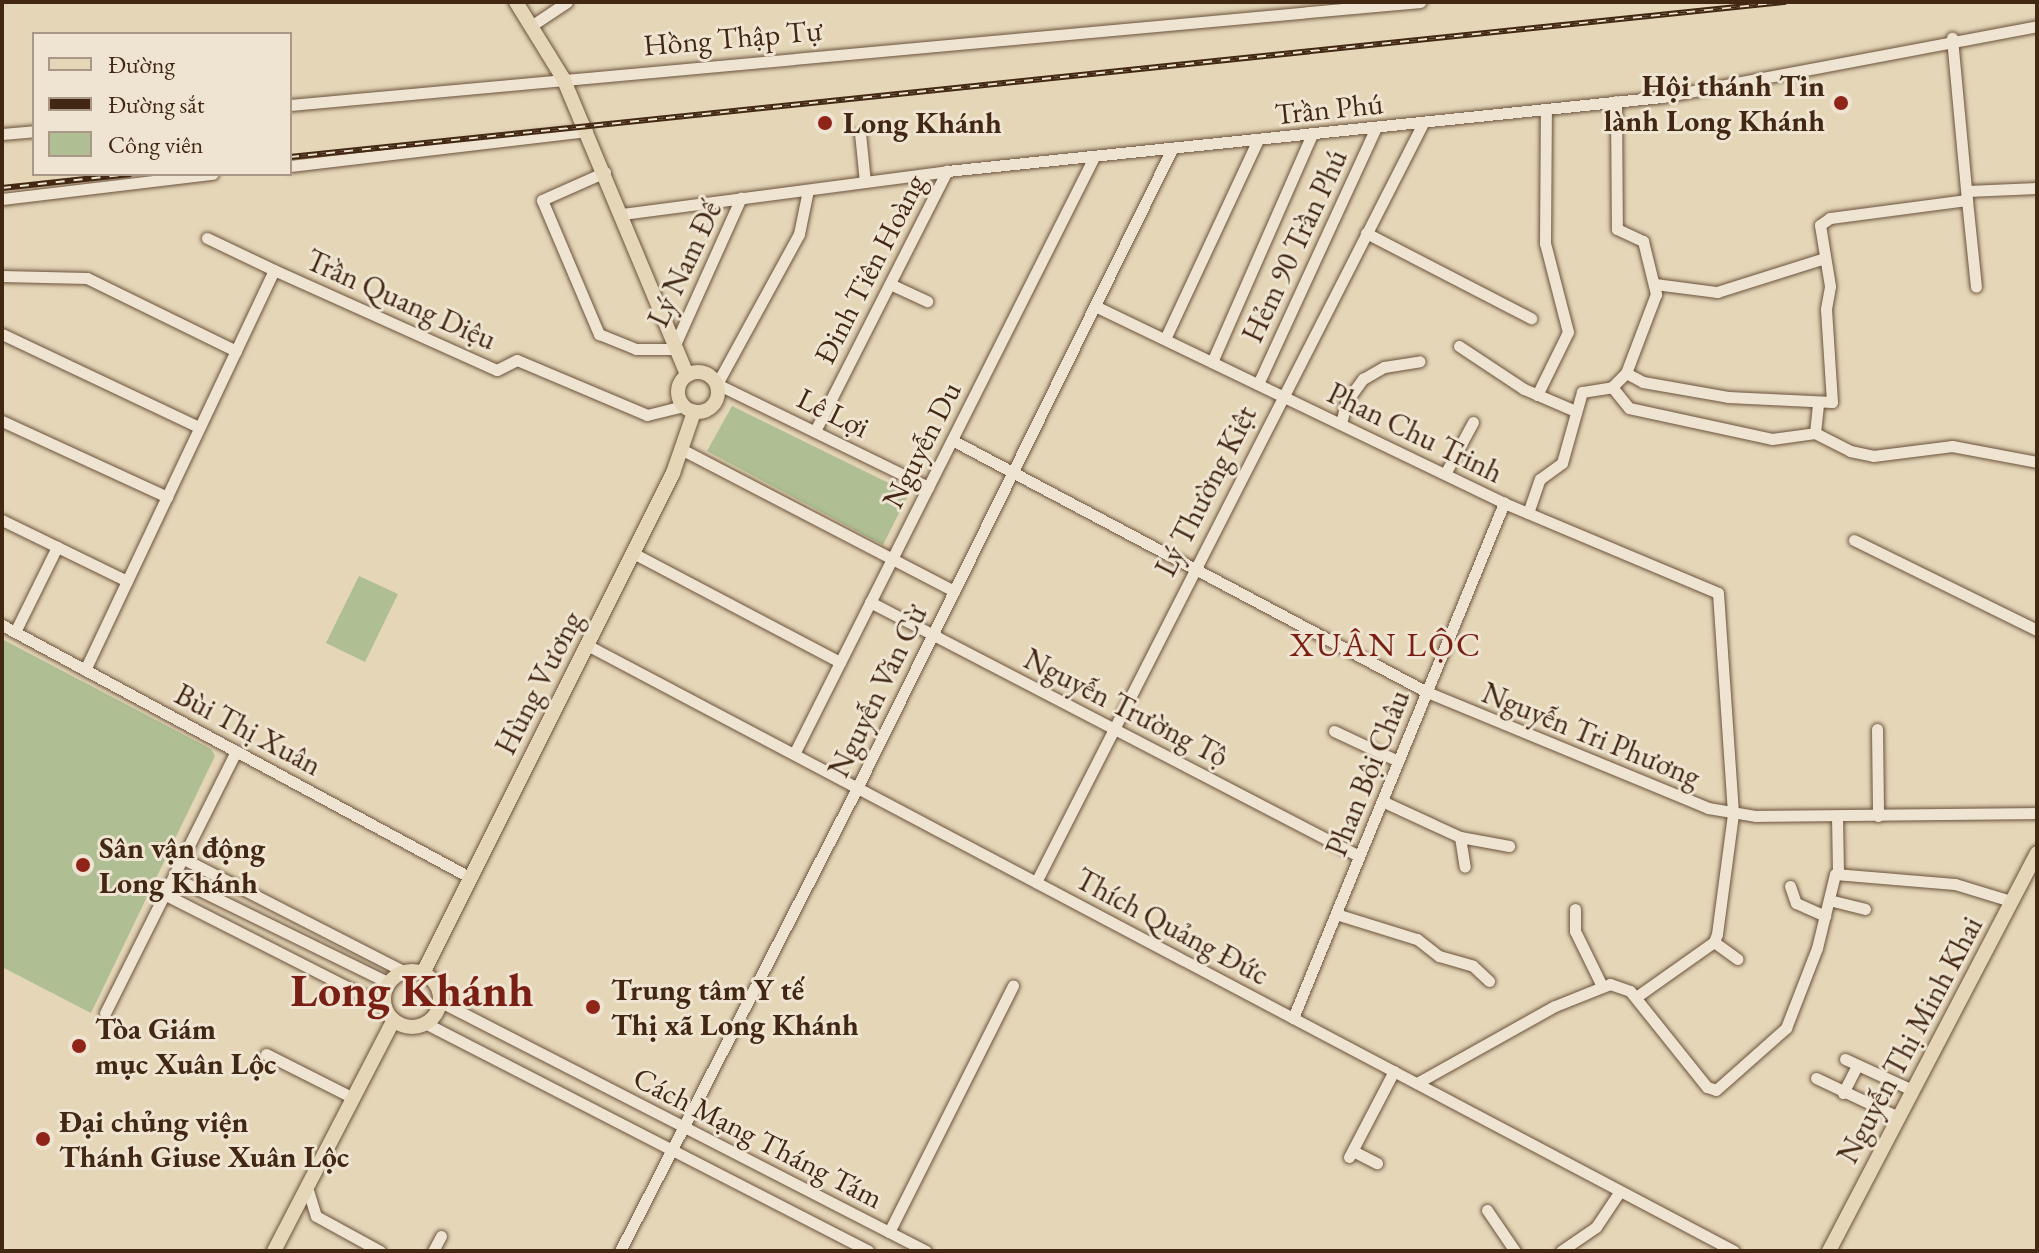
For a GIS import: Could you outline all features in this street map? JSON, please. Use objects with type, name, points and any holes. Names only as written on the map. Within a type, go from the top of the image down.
[{"type":"main road","points":[[516,2],[563,78],[605,172],[673,349],[687,375]]},
{"type":"main road","points":[[703,373],[717,384],[715,404],[688,409],[678,391],[687,375],[703,373]]},
{"type":"main road","name":"Hùng Vương","points":[[423,973],[633,553],[681,449],[688,409]]},
{"type":"main road","name":"Nguyễn Thị Minh Khai","points":[[1829,1251],[2037,853]]},
{"type":"main road","points":[[405,972],[423,973],[439,990],[441,1002],[427,1024],[415,1028],[393,1021],[385,1006],[389,983],[405,972]]},
{"type":"main road","points":[[274,1251],[393,1021]]},
{"type":"street","points":[[531,26],[567,2]]},
{"type":"street","name":"Hồng Thập Tự","points":[[292,105],[1275,7],[1420,2]]},
{"type":"street","name":"Trần Phú","points":[[622,214],[947,171],[1683,94],[1952,38],[2037,26]]},
{"type":"street","points":[[1952,38],[1976,287]]},
{"type":"street","points":[[1528,513],[1540,479],[1562,463],[1573,410],[1582,392],[1612,387],[1626,373],[1628,358],[1655,300],[1655,284],[1643,241],[1617,229],[1616,101]]},
{"type":"street","points":[[1537,395],[1568,332],[1545,243],[1546,109]]},
{"type":"street","name":"Lý Thường Kiệt","points":[[1036,882],[1193,568],[1423,123]]},
{"type":"street","name":"Hẻm 90 Trần Phú","points":[[1258,384],[1376,128]]},
{"type":"street","points":[[2,134],[32,131]]},
{"type":"street","points":[[292,166],[587,131]]},
{"type":"street","points":[[860,133],[865,182]]},
{"type":"street","points":[[1212,362],[1312,134]]},
{"type":"street","points":[[1165,339],[1258,140]]},
{"type":"street","name":"Nguyễn Văn Cừ","points":[[620,1251],[857,788],[1172,149]]},
{"type":"street","name":"Nguyễn Du","points":[[794,754],[1094,157]]},
{"type":"street","name":"Đinh Tiên Hoàng","points":[[815,431],[947,171]]},
{"type":"street","points":[[605,172],[544,196],[543,205],[599,334],[636,349],[673,349]]},
{"type":"street","points":[[2,199],[196,176]]},
{"type":"street","points":[[1626,373],[1643,382],[1728,397],[1818,405],[1833,398],[1825,258],[1819,230],[1823,220],[1967,196],[2037,188]]},
{"type":"street","points":[[717,384],[799,234],[808,190]]},
{"type":"street","name":"Lý Nam Đế","points":[[673,349],[741,198]]},
{"type":"street","points":[[1366,233],[1531,318]]},
{"type":"street","name":"Trần Quang Diệu","points":[[207,238],[497,370],[517,360],[647,415],[688,409]]},
{"type":"street","points":[[1655,284],[1717,292],[1825,258]]},
{"type":"street","name":"Trần Quang Diệu","points":[[85,670],[274,270]]},
{"type":"street","points":[[2,276],[87,278],[236,351]]},
{"type":"street","points":[[890,284],[927,301]]},
{"type":"street","name":"Phan Chu Trinh","points":[[1095,306],[1504,503],[1718,593],[1733,814]]},
{"type":"street","points":[[2,334],[199,427]]},
{"type":"street","points":[[1459,346],[1537,395],[1573,410]]},
{"type":"street","points":[[1341,424],[1346,402],[1363,379],[1384,367],[1420,361]]},
{"type":"street","name":"Lê Lợi","points":[[717,384],[928,487]]},
{"type":"street","points":[[1612,387],[1629,408],[1664,419],[1772,439],[1815,433],[1850,451],[1873,456],[1952,446],[2037,462]]},
{"type":"street","points":[[1815,433],[1818,405]]},
{"type":"street","points":[[2,421],[167,497]]},
{"type":"street","points":[[1445,474],[1473,422]]},
{"type":"street","name":"Nguyễn Tri Phương","points":[[952,440],[1427,692],[1570,756],[1733,814],[1878,816],[2037,813]]},
{"type":"street","points":[[681,449],[954,591]]},
{"type":"street","name":"Phan Bội Châu","points":[[1293,1018],[1504,503]]},
{"type":"street","points":[[2,520],[127,581]]},
{"type":"street","points":[[1854,540],[2037,630]]},
{"type":"street","points":[[15,632],[57,547]]},
{"type":"street","points":[[633,553],[840,662]]},
{"type":"street","name":"Nguyễn Trường Tộ","points":[[870,602],[1359,856]]},
{"type":"street","name":"Bùi Thị Xuân","points":[[2,625],[471,878]]},
{"type":"street","name":"Thích Quảng Đức","points":[[587,645],[1734,1251]]},
{"type":"street","points":[[1877,729],[1878,816]]},
{"type":"street","points":[[1334,731],[1398,761]]},
{"type":"street","points":[[105,1013],[236,751]]},
{"type":"street","points":[[1382,801],[1460,837],[1509,846]]},
{"type":"street","points":[[1636,997],[1714,942],[1733,814]]},
{"type":"street","points":[[1417,1083],[1601,984],[1617,985],[1636,997],[1707,1087],[1716,1090],[1786,1028],[1838,873],[1837,816]]},
{"type":"street","points":[[1460,837],[1465,867]]},
{"type":"street","points":[[184,859],[405,972]]},
{"type":"street","points":[[1838,873],[1955,884],[2011,901]]},
{"type":"street","points":[[175,878],[389,983]]},
{"type":"street","points":[[1790,886],[1796,903],[1825,916]]},
{"type":"street","points":[[166,895],[385,1006]]},
{"type":"street","points":[[1829,900],[1865,909]]},
{"type":"street","points":[[1575,909],[1575,931],[1601,984]]},
{"type":"street","points":[[1336,914],[1417,939],[1439,956],[1473,966],[1489,981]]},
{"type":"street","points":[[1714,942],[1737,959]]},
{"type":"street","points":[[889,1232],[1013,985]]},
{"type":"street","name":"Cách Mạng Tháng Tám","points":[[441,1002],[926,1251]]},
{"type":"street","name":"Cách Mạng Tháng Tám","points":[[427,1024],[868,1251]]},
{"type":"street","points":[[266,1054],[353,1098]]},
{"type":"street","points":[[1845,1059],[1912,1090]]},
{"type":"street","points":[[1843,1093],[1857,1065]]},
{"type":"street","points":[[1377,1163],[1351,1154],[1394,1071]]},
{"type":"street","points":[[1816,1078],[1898,1117]]},
{"type":"street","points":[[307,1187],[316,1216],[380,1251]]},
{"type":"street","points":[[1561,1251],[1596,1227],[1620,1191]]},
{"type":"street","points":[[1487,1210],[1515,1251]]},
{"type":"street","points":[[433,1251],[441,1236]]},
{"type":"green space","points":[[732,406],[909,493],[883,545],[707,451]]},
{"type":"green space","points":[[359,576],[398,594],[365,662],[326,643]]},
{"type":"green space","name":"Sân vận động Long Khánh","points":[[2,639],[211,749],[215,756],[91,1013],[2,967]]},
{"type":"railway","points":[[292,157],[1786,2]]},
{"type":"railway","points":[[2,188],[113,176]]},
{"type":"place","name":"Hội thánh Tin lành Long Khánh","points":[[1841,103]]},
{"type":"place","name":"Long Khánh","points":[[825,123]]},
{"type":"place","name":"Sân vận động Long Khánh","points":[[83,865]]},
{"type":"place","name":"Trung tâm Y tế Thị xã Long Khánh","points":[[593,1007]]},
{"type":"place","name":"Tòa Giám mục Xuân Lộc","points":[[79,1046]]},
{"type":"place","name":"Đại chủng viện Thánh Giuse Xuân Lộc","points":[[43,1139]]},
{"type":"district","name":"XUÂN LỘC","points":[[1386,645]]},
{"type":"district","name":"Long Khánh","points":[[412,990]]}]
